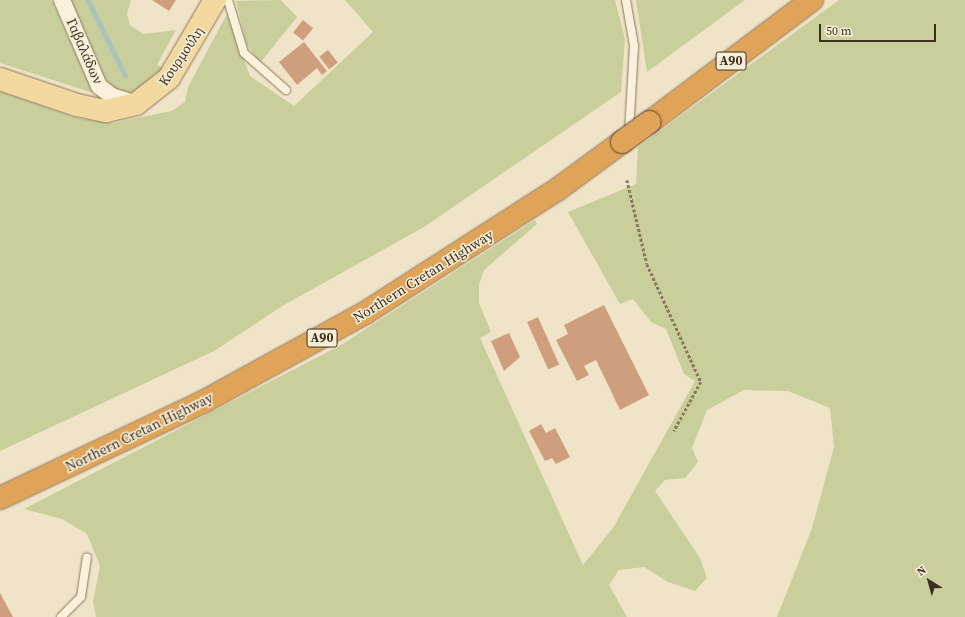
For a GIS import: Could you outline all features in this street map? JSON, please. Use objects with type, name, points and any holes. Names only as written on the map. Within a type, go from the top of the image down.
[{"type":"highway","name":"Northern Cretan Highway","points":[[0,498],[204,402],[352,321],[558,190],[625,142],[812,0]]},
{"type":"main road","name":"Κουρμούλη","points":[[0,79],[77,105],[106,111],[136,104],[169,78],[215,0]]},
{"type":"street","name":"Γαβαλάδων","points":[[62,0],[99,86],[112,96],[136,104]]},
{"type":"lane","points":[[228,0],[244,53],[286,90]]},
{"type":"lane","points":[[625,142],[634,46],[626,0]]},
{"type":"lane","points":[[61,617],[81,597],[87,558]]},
{"type":"path","points":[[627,180],[647,264],[700,382],[674,431]]},
{"type":"green space","points":[[0,0],[52,0],[93,93],[0,63]]},
{"type":"green space","points":[[69,0],[131,0],[127,14],[130,25],[143,34],[176,30],[157,65],[166,68],[148,87],[128,96],[107,85]]},
{"type":"green space","points":[[281,0],[297,17],[260,63],[246,43],[236,1]]},
{"type":"green space","points":[[345,0],[615,0],[625,39],[621,92],[424,227],[284,305],[214,351],[0,451],[0,91],[77,118],[111,123],[172,111],[185,102],[188,87],[227,14],[250,76],[294,106],[373,32]]},
{"type":"green space","points":[[636,0],[745,0],[647,72]]},
{"type":"green space","points":[[839,0],[965,0],[965,617],[777,617],[812,528],[834,447],[830,408],[788,391],[744,390],[707,410],[692,448],[698,462],[685,478],[665,480],[655,491],[700,558],[707,578],[695,591],[668,582],[644,567],[619,570],[609,585],[627,617],[96,617],[93,602],[100,566],[87,534],[62,519],[24,509],[341,345],[535,220],[537,224],[484,270],[479,284],[479,303],[491,332],[480,338],[583,565],[613,528],[695,381],[684,374],[666,329],[651,322],[633,299],[620,304],[568,212],[636,184],[638,147]]},
{"type":"building","points":[[152,0],[176,0],[169,11]]},
{"type":"building","points":[[303,20],[313,28],[303,41],[293,32]]},
{"type":"building","points":[[304,42],[327,71],[322,75],[317,68],[297,85],[279,62]]},
{"type":"building","points":[[328,50],[338,63],[329,69],[319,57]]},
{"type":"building","points":[[604,305],[649,395],[620,410],[596,360],[584,366],[589,375],[577,381],[556,340],[568,334],[564,325]]},
{"type":"building","points":[[538,317],[559,365],[548,369],[527,322]]},
{"type":"building","points":[[509,333],[520,357],[504,371],[491,341]]},
{"type":"building","points":[[541,424],[546,433],[555,428],[570,457],[556,464],[552,458],[545,461],[529,431]]},
{"type":"building","points":[[0,593],[13,617],[0,617]]},
{"type":"waterway","points":[[88,0],[125,75]]}]
